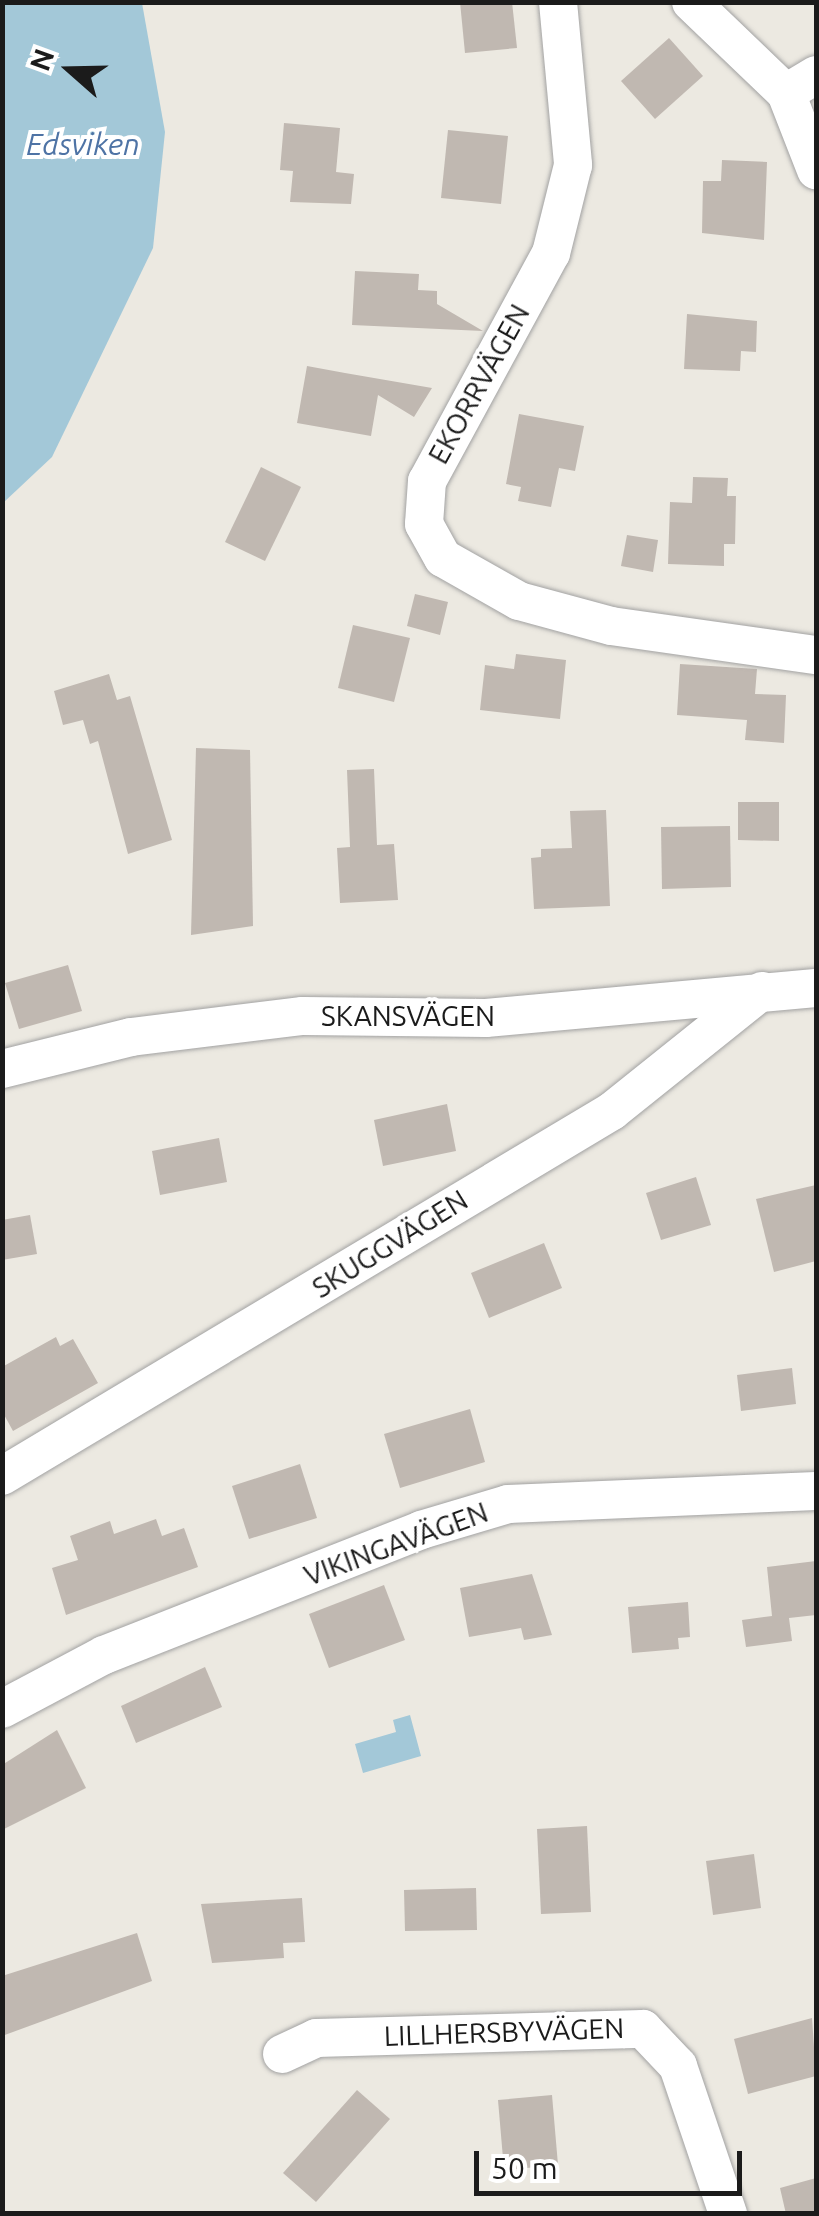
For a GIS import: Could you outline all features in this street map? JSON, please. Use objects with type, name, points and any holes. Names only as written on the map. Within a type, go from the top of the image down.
[{"type":"street","name":"EKORRVÄGEN","points":[[558,2],[573,166],[551,253],[427,481],[424,524],[442,558],[518,601],[611,626],[816,656]]},
{"type":"street","points":[[691,2],[801,84],[816,170]]},
{"type":"street","name":"SKANSVÄGEN","points":[[2,1069],[131,1037],[302,1016],[486,1018],[816,988]]},
{"type":"street","name":"SKUGGVÄGEN","points":[[2,1476],[612,1110],[762,991]]},
{"type":"street","name":"VIKINGAVÄGEN","points":[[2,1708],[104,1655],[421,1530],[508,1504],[816,1491]]},
{"type":"street","name":"LILLHERSBYVÄGEN","points":[[282,2054],[316,2038],[643,2028],[678,2066],[728,2214]]},
{"type":"water","name":"Edsviken","points":[[3,2],[142,3],[165,132],[153,248],[52,457],[3,503]]},
{"type":"water","points":[[410,1715],[421,1756],[363,1773],[355,1744],[396,1732],[393,1720]]},
{"type":"building","points":[[460,2],[512,2],[517,48],[465,53]]},
{"type":"building","points":[[669,38],[703,76],[655,119],[621,81]]},
{"type":"building","points":[[284,123],[340,128],[336,172],[354,174],[351,204],[290,202],[293,171],[280,170]]},
{"type":"building","points":[[448,130],[508,136],[501,204],[441,198]]},
{"type":"building","points":[[722,160],[767,162],[764,240],[702,233],[703,181],[721,181]]},
{"type":"building","points":[[355,271],[419,274],[418,290],[437,291],[437,304],[483,331],[352,325]]},
{"type":"building","points":[[687,314],[757,321],[756,352],[741,351],[740,371],[684,369]]},
{"type":"building","points":[[307,366],[432,388],[414,417],[378,395],[371,436],[297,423]]},
{"type":"building","points":[[519,414],[584,426],[575,471],[559,468],[551,507],[518,501],[521,487],[506,484]]},
{"type":"building","points":[[261,467],[301,487],[265,561],[225,542]]},
{"type":"building","points":[[693,477],[728,478],[727,496],[736,496],[735,544],[724,544],[724,566],[668,564],[670,502],[692,503]]},
{"type":"building","points":[[627,535],[658,540],[653,572],[621,566]]},
{"type":"building","points":[[415,594],[448,602],[440,635],[407,626]]},
{"type":"building","points":[[353,625],[410,638],[394,702],[338,688]]},
{"type":"building","points":[[516,654],[566,660],[560,719],[480,710],[485,665],[514,669]]},
{"type":"building","points":[[680,664],[757,669],[755,694],[786,695],[784,743],[745,740],[747,720],[677,715]]},
{"type":"building","points":[[109,674],[117,700],[130,696],[172,840],[128,854],[98,741],[90,744],[83,720],[63,725],[54,691]]},
{"type":"building","points":[[196,748],[250,750],[253,926],[191,935]]},
{"type":"building","points":[[374,769],[377,845],[394,844],[398,900],[340,903],[337,848],[350,847],[347,770]]},
{"type":"building","points":[[738,802],[779,802],[779,841],[738,840]]},
{"type":"building","points":[[606,810],[610,906],[534,909],[531,858],[541,857],[541,849],[572,848],[570,811]]},
{"type":"building","points":[[730,826],[731,887],[662,889],[661,827]]},
{"type":"building","points":[[68,965],[82,1011],[19,1029],[5,983]]},
{"type":"building","points":[[447,1104],[456,1151],[383,1166],[374,1120]]},
{"type":"building","points":[[219,1138],[227,1182],[160,1195],[152,1151]]},
{"type":"building","points":[[696,1177],[711,1225],[661,1240],[646,1193]]},
{"type":"building","points":[[816,1185],[816,1261],[774,1272],[756,1199]]},
{"type":"building","points":[[30,1215],[37,1254],[2,1260],[2,1220]]},
{"type":"building","points":[[544,1243],[562,1288],[489,1318],[471,1273]]},
{"type":"building","points":[[56,1337],[60,1346],[73,1339],[98,1383],[13,1431],[2,1411],[2,1367]]},
{"type":"building","points":[[792,1368],[796,1404],[741,1411],[737,1375]]},
{"type":"building","points":[[470,1409],[485,1462],[400,1488],[384,1434]]},
{"type":"building","points":[[300,1464],[317,1518],[249,1539],[232,1486]]},
{"type":"building","points":[[156,1519],[162,1536],[184,1528],[198,1567],[66,1615],[52,1568],[78,1560],[70,1536],[110,1521],[114,1534]]},
{"type":"building","points":[[816,1561],[816,1615],[789,1618],[792,1641],[746,1647],[742,1620],[772,1616],[767,1567]]},
{"type":"building","points":[[532,1574],[552,1635],[524,1640],[521,1628],[469,1637],[460,1588]]},
{"type":"building","points":[[384,1585],[405,1640],[329,1668],[309,1614]]},
{"type":"building","points":[[688,1602],[690,1637],[678,1638],[679,1649],[632,1653],[628,1607]]},
{"type":"building","points":[[205,1667],[222,1707],[136,1743],[121,1706]]},
{"type":"building","points":[[57,1730],[86,1788],[2,1830],[2,1765]]},
{"type":"building","points":[[587,1826],[591,1912],[541,1914],[537,1829]]},
{"type":"building","points":[[754,1854],[761,1908],[713,1915],[706,1861]]},
{"type":"building","points":[[476,1888],[477,1930],[405,1931],[404,1890]]},
{"type":"building","points":[[302,1898],[305,1942],[283,1943],[284,1958],[212,1963],[201,1904]]},
{"type":"building","points":[[137,1933],[152,1981],[2,2036],[2,1976]]},
{"type":"building","points":[[812,2018],[816,2076],[748,2094],[734,2039]]},
{"type":"building","points":[[357,2090],[390,2119],[316,2202],[283,2173]]},
{"type":"building","points":[[552,2095],[558,2165],[504,2170],[498,2100]]},
{"type":"building","points":[[816,2178],[816,2214],[786,2214],[780,2188]]}]
